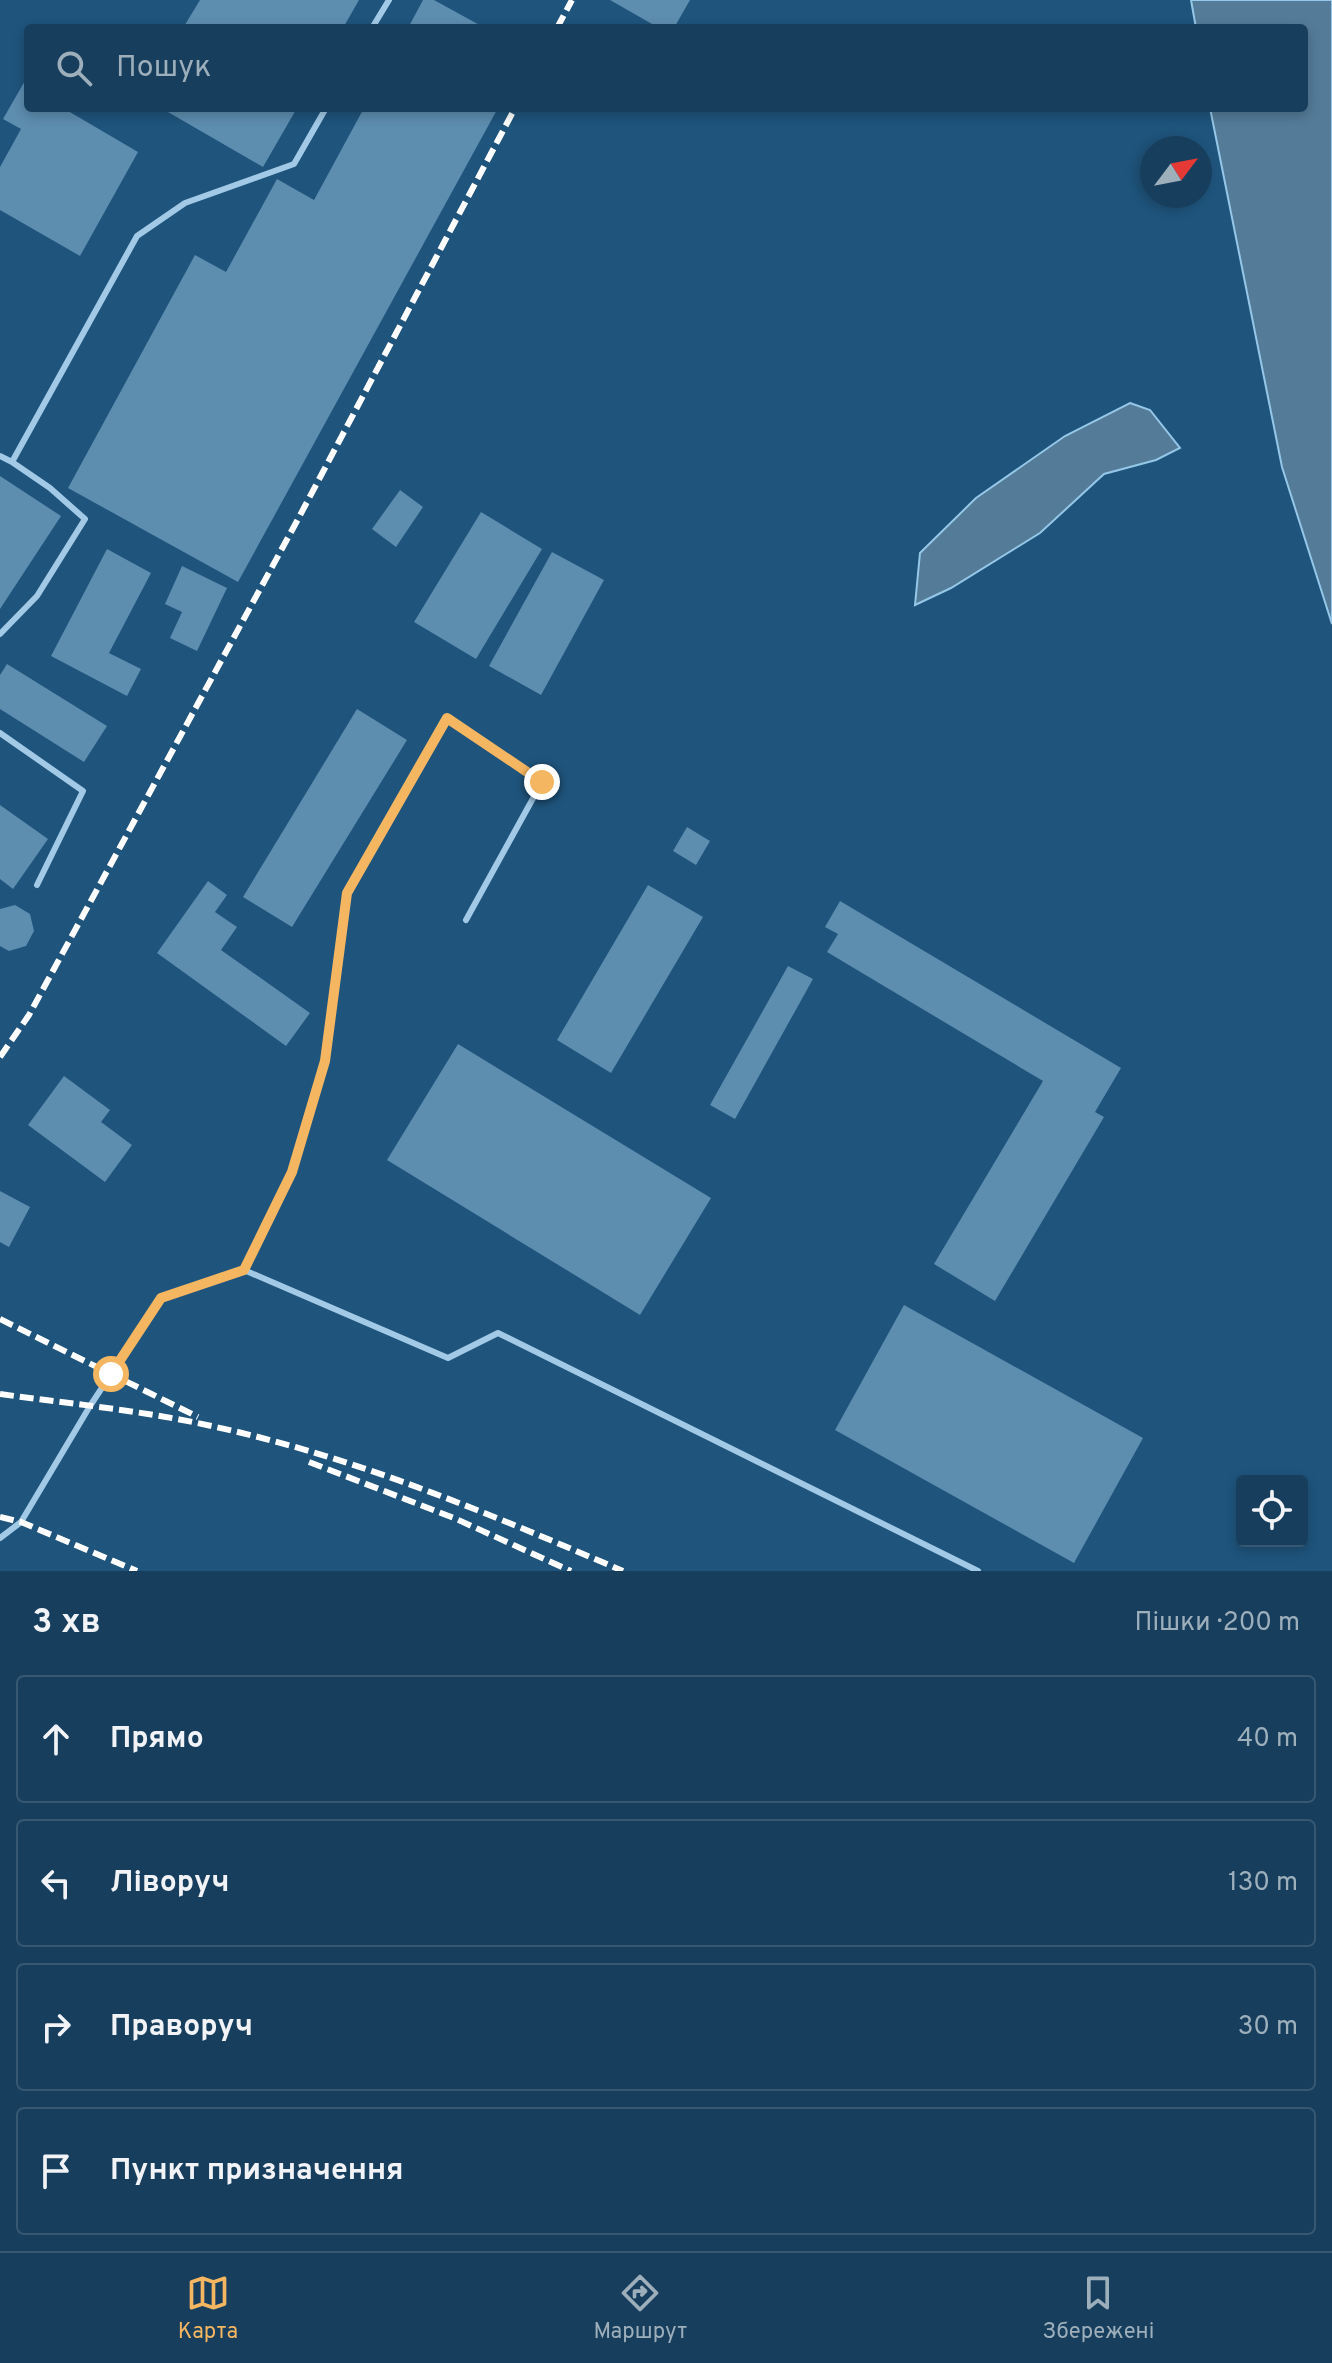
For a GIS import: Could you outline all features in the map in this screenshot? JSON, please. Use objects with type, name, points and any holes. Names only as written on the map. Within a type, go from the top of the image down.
[{"type":"lane","points":[[374,24],[389,0]]},
{"type":"lane","points":[[12,462],[137,236],[185,203],[294,164],[324,112]]},
{"type":"lane","points":[[0,456],[50,488],[85,519],[37,596],[0,634]]},
{"type":"lane","points":[[244,1270],[292,1172],[325,1061],[347,893],[447,718],[542,782],[466,920]]},
{"type":"lane","points":[[0,733],[83,791],[37,885]]},
{"type":"lane","points":[[0,1538],[21,1522],[90,1406],[161,1298],[244,1270],[448,1358],[498,1333],[978,1571]]},
{"type":"water","points":[[1191,0],[1332,0],[1332,624],[1282,467],[1211,112],[1308,112],[1308,24],[1195,24]]},
{"type":"water","points":[[1130,403],[1150,410],[1180,448],[1156,460],[1104,474],[1040,533],[951,588],[915,605],[920,553],[976,498],[1065,436]]},
{"type":"building","points":[[200,0],[359,0],[345,24],[185,24]]},
{"type":"building","points":[[423,0],[434,0],[478,24],[410,24]]},
{"type":"building","points":[[610,0],[690,0],[676,24],[652,24]]},
{"type":"building","points":[[24,82],[24,112],[70,112],[138,152],[80,256],[0,210],[0,167],[21,129],[3,119]]},
{"type":"building","points":[[168,112],[295,112],[263,167]]},
{"type":"building","points":[[362,112],[496,112],[238,582],[68,488],[195,255],[226,272],[277,179],[314,200]]},
{"type":"building","points":[[0,476],[61,516],[0,609]]},
{"type":"building","points":[[400,490],[423,507],[396,547],[372,529]]},
{"type":"building","points":[[481,512],[542,549],[476,659],[414,622]]},
{"type":"building","points":[[107,549],[151,573],[109,653],[141,669],[127,696],[51,656]]},
{"type":"building","points":[[552,552],[604,580],[541,695],[489,666]]},
{"type":"building","points":[[182,566],[227,588],[197,651],[170,638],[182,612],[165,604]]},
{"type":"building","points":[[7,664],[107,726],[84,762],[0,709],[0,675]]},
{"type":"building","points":[[357,709],[407,740],[292,927],[243,897]]},
{"type":"building","points":[[0,805],[48,839],[13,889],[0,879]]},
{"type":"building","points":[[687,827],[710,841],[696,865],[673,851]]},
{"type":"building","points":[[208,881],[227,895],[215,912],[237,927],[221,950],[310,1013],[286,1046],[157,953]]},
{"type":"building","points":[[648,885],[703,917],[611,1073],[557,1040]]},
{"type":"building","points":[[840,901],[1121,1068],[1095,1112],[1104,1117],[995,1301],[934,1264],[1043,1081],[827,952],[838,934],[825,927]]},
{"type":"building","points":[[15,905],[30,914],[34,931],[26,946],[9,951],[0,946],[0,909]]},
{"type":"building","points":[[788,966],[813,979],[735,1119],[710,1105]]},
{"type":"building","points":[[458,1044],[711,1198],[640,1315],[387,1160]]},
{"type":"building","points":[[64,1076],[110,1110],[101,1122],[132,1145],[105,1182],[28,1125]]},
{"type":"building","points":[[0,1191],[30,1207],[9,1247],[0,1242]]},
{"type":"building","points":[[904,1305],[1143,1438],[1074,1563],[835,1430]]},
{"type":"railway","points":[[559,24],[572,0]]},
{"type":"railway","points":[[0,1057],[29,1015],[297,521],[513,112]]},
{"type":"railway","points":[[0,1319],[198,1417]]},
{"type":"railway","points":[[0,1394],[163,1416],[269,1440],[423,1489],[623,1571]]},
{"type":"railway","points":[[309,1462],[454,1518],[571,1571]]},
{"type":"railway","points":[[0,1517],[21,1522],[137,1571]]},
{"type":"route","points":[[111,1374],[161,1298],[244,1270],[292,1172],[325,1061],[347,893],[447,718],[542,782]]}]
